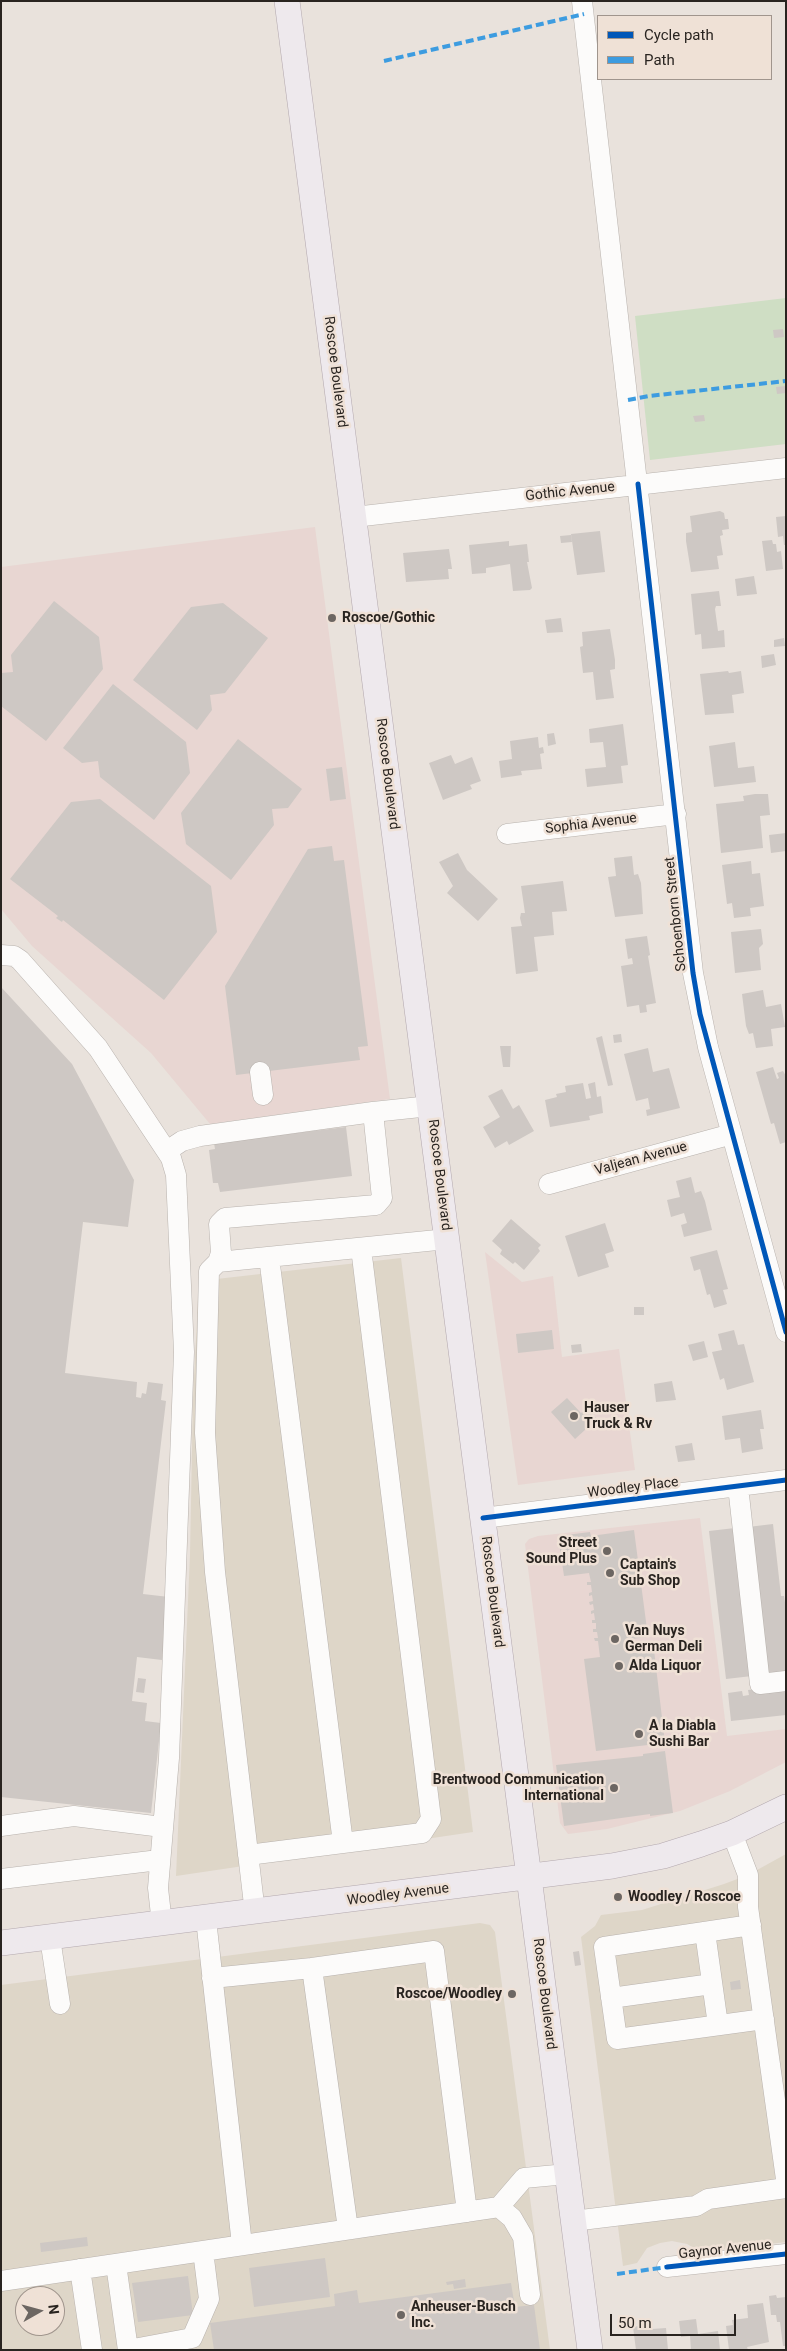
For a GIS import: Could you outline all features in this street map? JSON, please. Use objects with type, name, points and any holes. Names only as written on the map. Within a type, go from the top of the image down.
[{"type":"main road","name":"Roscoe Boulevard","points":[[287,1],[590,2350]]},
{"type":"main road","name":"Woodley Avenue","points":[[1,1944],[530,1878],[612,1866],[662,1856],[732,1833],[786,1807]]},
{"type":"street","name":"Schoenborn Street","points":[[582,1],[700,1014],[732,1134],[782,1306],[786,1332]]},
{"type":"street","name":"Gothic Avenue","points":[[354,517],[786,468]]},
{"type":"street","name":"Sophia Avenue","points":[[507,834],[676,814]]},
{"type":"street","points":[[1,955],[14,956],[20,960],[98,1048],[166,1151],[176,1175],[184,1352],[171,1706],[159,1860],[158,1888],[162,1924]]},
{"type":"street","points":[[260,1072],[263,1095]]},
{"type":"street","points":[[166,1151],[182,1141],[200,1136],[430,1106]]},
{"type":"street","points":[[255,1913],[215,1572],[204,1433],[209,1271],[218,1262],[221,1253],[219,1224],[225,1218],[376,1205],[382,1198],[373,1112]]},
{"type":"street","name":"Valjean Avenue","points":[[549,1184],[732,1134]]},
{"type":"street","points":[[218,1262],[447,1238]]},
{"type":"street","points":[[248,1855],[422,1834],[431,1819],[360,1248]]},
{"type":"street","points":[[269,1257],[343,1843]]},
{"type":"street","name":"Woodley Place","points":[[483,1518],[786,1480]]},
{"type":"street","points":[[738,1486],[760,1684],[786,1681]]},
{"type":"street","points":[[1,1826],[74,1816],[162,1827]]},
{"type":"street","points":[[732,1833],[748,1875],[751,1926],[786,2179]]},
{"type":"street","points":[[1,1878],[159,1860]]},
{"type":"street","points":[[206,1919],[242,2245]]},
{"type":"street","points":[[751,1926],[604,1947],[611,1998],[617,2039],[764,2020]]},
{"type":"street","points":[[705,1932],[718,2025]]},
{"type":"street","points":[[50,1938],[60,2004]]},
{"type":"street","points":[[212,1978],[312,1968],[434,1951],[467,2212]]},
{"type":"street","points":[[312,1968],[348,2229]]},
{"type":"street","points":[[611,1998],[712,1984]]},
{"type":"street","points":[[1,2281],[500,2207],[524,2178],[567,2174]]},
{"type":"street","points":[[573,2221],[696,2206],[708,2199],[786,2188]]},
{"type":"street","points":[[500,2207],[512,2218],[523,2237],[530,2295]]},
{"type":"street","points":[[116,2264],[128,2350],[192,2338],[209,2299],[203,2251]]},
{"type":"street","name":"Gaynor Avenue","points":[[668,2267],[786,2254]]},
{"type":"street","points":[[80,2269],[92,2350]]},
{"type":"shaded area","points":[[315,527],[390,1099],[210,1124],[151,1053],[32,946],[1,909],[1,567]]},
{"type":"shaded area","points":[[485,1252],[522,1282],[553,1276],[562,1357],[619,1349],[635,1470],[518,1485]]},
{"type":"shaded area","points":[[401,1258],[473,1832],[176,1876],[190,1555],[193,1397],[199,1281]]},
{"type":"shaded area","points":[[700,1518],[727,1736],[786,1729],[786,1762],[730,1791],[680,1811],[607,1829],[568,1834],[560,1823],[525,1544],[529,1539],[538,1536]]},
{"type":"shaded area","points":[[786,1854],[786,2242],[701,2252],[687,2244],[672,2241],[647,2248],[637,2263],[623,2266],[581,1937],[595,1926],[601,1915],[642,1910],[724,1884],[748,1875]]},
{"type":"shaded area","points":[[480,1923],[490,1925],[495,1932],[550,2350],[1,2350],[1,1985]]},
{"type":"green space","points":[[786,298],[786,444],[650,460],[635,316]]},
{"type":"building","points":[[783,329],[784,337],[774,338],[773,330]]},
{"type":"building","points":[[786,386],[786,393],[777,394],[776,387]]},
{"type":"building","points":[[704,415],[705,421],[695,422],[693,416]]},
{"type":"building","points":[[720,511],[724,513],[725,519],[728,519],[729,529],[722,530],[723,535],[720,536],[723,555],[717,556],[719,569],[691,572],[686,541],[686,533],[692,532],[690,516]]},
{"type":"building","points":[[786,516],[786,545],[784,545],[783,536],[778,537],[776,517]]},
{"type":"building","points":[[600,531],[605,572],[577,575],[571,534]]},
{"type":"building","points":[[571,535],[572,542],[561,543],[560,536]]},
{"type":"building","points":[[772,540],[773,544],[776,544],[777,552],[781,551],[783,569],[766,571],[762,541]]},
{"type":"building","points":[[509,541],[509,546],[527,544],[529,562],[527,562],[532,588],[530,590],[513,591],[510,564],[486,568],[486,573],[472,574],[469,545]]},
{"type":"building","points":[[449,549],[452,569],[448,569],[449,579],[406,582],[403,553]]},
{"type":"building","points":[[754,576],[757,594],[737,596],[735,579]]},
{"type":"building","points":[[719,591],[721,606],[716,606],[715,609],[718,631],[724,630],[725,647],[702,649],[701,634],[695,635],[691,594]]},
{"type":"building","points":[[54,601],[99,637],[103,669],[46,741],[1,706],[1,673],[13,672],[11,655]]},
{"type":"building","points":[[223,603],[268,638],[225,693],[210,695],[212,710],[197,730],[133,680],[191,607]]},
{"type":"building","points":[[561,618],[563,632],[547,633],[545,620]]},
{"type":"building","points":[[610,629],[615,660],[615,669],[610,670],[614,698],[596,700],[593,672],[583,673],[580,647],[583,646],[582,632]]},
{"type":"building","points":[[784,638],[785,646],[774,647],[774,640]]},
{"type":"building","points":[[774,654],[776,665],[762,668],[761,656]]},
{"type":"building","points":[[728,671],[729,673],[741,671],[744,693],[732,695],[734,713],[705,715],[700,674]]},
{"type":"building","points":[[113,684],[186,742],[190,773],[154,820],[100,777],[98,761],[82,763],[63,748]]},
{"type":"building","points":[[623,724],[628,765],[621,766],[623,783],[587,787],[585,769],[606,767],[603,742],[590,743],[589,729]]},
{"type":"building","points":[[554,733],[556,744],[548,746],[547,734]]},
{"type":"building","points":[[538,737],[539,748],[543,747],[544,753],[540,754],[542,769],[521,771],[522,775],[501,778],[499,761],[512,759],[510,741]]},
{"type":"building","points":[[238,739],[302,789],[288,808],[272,809],[274,825],[231,880],[186,844],[181,813]]},
{"type":"building","points":[[735,742],[738,768],[754,766],[756,782],[714,787],[709,746]]},
{"type":"building","points":[[451,755],[455,764],[472,757],[481,781],[470,785],[472,789],[443,800],[429,763]]},
{"type":"building","points":[[342,767],[346,799],[330,801],[326,769]]},
{"type":"building","points":[[768,794],[770,815],[760,816],[763,848],[721,853],[716,804],[744,801],[743,796]]},
{"type":"building","points":[[100,799],[211,886],[217,932],[164,1000],[63,920],[62,922],[56,918],[58,916],[10,879],[71,802]]},
{"type":"building","points":[[786,833],[786,851],[771,853],[769,835]]},
{"type":"building","points":[[332,846],[334,861],[344,860],[368,1046],[358,1047],[360,1060],[236,1075],[225,986],[308,849]]},
{"type":"building","points":[[458,853],[467,870],[498,899],[478,921],[447,893],[453,886],[439,862]]},
{"type":"building","points":[[632,856],[634,875],[638,874],[641,883],[643,914],[615,917],[608,877],[616,876],[614,858]]},
{"type":"building","points":[[751,861],[752,874],[760,873],[764,906],[750,908],[751,916],[734,918],[732,903],[727,904],[722,865]]},
{"type":"building","points":[[563,881],[567,911],[552,912],[554,935],[534,937],[538,971],[516,974],[511,927],[522,926],[521,913],[525,913],[521,886]]},
{"type":"building","points":[[761,929],[763,944],[759,948],[761,970],[735,973],[731,932]]},
{"type":"building","points":[[647,936],[650,955],[648,956],[656,1003],[646,1005],[647,1012],[640,1013],[639,1005],[627,1007],[621,966],[633,964],[632,958],[628,959],[625,939]]},
{"type":"building","points":[[1,987],[72,1064],[134,1180],[128,1227],[83,1222],[65,1373],[137,1382],[136,1397],[141,1398],[142,1393],[146,1394],[148,1382],[163,1384],[161,1400],[166,1401],[143,1594],[169,1597],[162,1660],[137,1657],[132,1701],[147,1703],[145,1721],[161,1723],[151,1813],[1,1797]]},
{"type":"building","points":[[763,990],[766,1007],[781,1004],[785,1027],[771,1029],[773,1046],[756,1048],[753,1033],[749,1034],[746,1026],[742,994]]},
{"type":"building","points":[[621,1034],[622,1042],[614,1043],[613,1035]]},
{"type":"building","points":[[602,1036],[613,1085],[608,1086],[596,1038]]},
{"type":"building","points":[[500,1046],[511,1046],[510,1067],[503,1067]]},
{"type":"building","points":[[648,1048],[653,1072],[669,1068],[680,1108],[647,1116],[646,1110],[650,1109],[648,1098],[636,1101],[624,1054]]},
{"type":"building","points":[[773,1067],[777,1079],[779,1078],[777,1073],[783,1071],[786,1076],[786,1142],[780,1144],[774,1123],[771,1124],[756,1072]]},
{"type":"building","points":[[595,1082],[597,1097],[601,1096],[603,1113],[589,1116],[590,1120],[550,1127],[545,1100],[557,1097],[556,1094],[566,1092],[565,1086],[583,1083],[586,1099],[591,1098],[588,1084]]},
{"type":"building","points":[[502,1089],[513,1109],[519,1105],[534,1131],[509,1145],[507,1141],[495,1148],[483,1127],[500,1117],[488,1096]]},
{"type":"building","points":[[346,1127],[352,1176],[220,1192],[218,1183],[213,1183],[209,1150],[215,1149],[214,1143]]},
{"type":"building","points":[[691,1177],[695,1193],[701,1191],[705,1201],[712,1230],[684,1237],[681,1225],[687,1223],[684,1213],[671,1217],[667,1200],[680,1197],[676,1181]]},
{"type":"building","points":[[511,1219],[541,1245],[538,1248],[540,1251],[524,1270],[515,1262],[513,1264],[500,1254],[502,1250],[492,1241]]},
{"type":"building","points":[[605,1223],[614,1251],[605,1254],[609,1267],[578,1277],[565,1236]]},
{"type":"building","points":[[717,1250],[728,1289],[723,1290],[727,1304],[714,1308],[710,1294],[707,1295],[700,1269],[694,1271],[690,1257]]},
{"type":"building","points":[[634,1307],[644,1307],[644,1315],[634,1315]]},
{"type":"building","points":[[552,1330],[554,1349],[518,1353],[516,1334]]},
{"type":"building","points":[[734,1330],[738,1345],[744,1344],[754,1382],[727,1390],[724,1378],[720,1380],[712,1352],[722,1350],[718,1334]]},
{"type":"building","points":[[704,1341],[708,1357],[693,1361],[688,1345]]},
{"type":"building","points":[[581,1344],[582,1352],[572,1353],[571,1345]]},
{"type":"building","points":[[672,1381],[676,1400],[656,1402],[654,1384]]},
{"type":"building","name":"Hauser Truck & Rv","points":[[567,1398],[581,1413],[587,1408],[597,1419],[575,1439],[551,1412]]},
{"type":"building","points":[[761,1410],[764,1429],[760,1429],[763,1449],[742,1453],[740,1438],[725,1440],[722,1416]]},
{"type":"building","points":[[692,1443],[695,1460],[678,1462],[675,1446]]},
{"type":"building","points":[[773,1524],[781,1596],[784,1596],[786,1609],[786,1672],[765,1674],[748,1527]]},
{"type":"building","points":[[735,1528],[752,1676],[726,1679],[709,1531]]},
{"type":"building","points":[[634,1530],[648,1637],[632,1639],[634,1653],[654,1650],[665,1743],[596,1751],[584,1659],[600,1657],[598,1641],[595,1641],[594,1638],[598,1638],[597,1632],[593,1632],[593,1629],[596,1629],[596,1623],[592,1623],[592,1620],[595,1620],[594,1613],[591,1614],[591,1611],[594,1610],[593,1604],[590,1605],[589,1602],[593,1601],[592,1595],[589,1596],[589,1593],[592,1592],[591,1585],[587,1585],[587,1582],[591,1582],[589,1573],[564,1576],[558,1536],[590,1532],[591,1536]]},
{"type":"building","points":[[138,1678],[146,1679],[144,1693],[136,1692]]},
{"type":"building","points":[[786,1686],[786,1715],[731,1721],[728,1693],[742,1691],[743,1696],[749,1695],[748,1690]]},
{"type":"building","name":"Brentwood Communication International","points":[[665,1751],[673,1813],[650,1816],[650,1814],[564,1826],[556,1765],[643,1756],[643,1754]]},
{"type":"building","points":[[579,1951],[581,1965],[575,1966],[573,1952]]},
{"type":"building","points":[[740,1980],[741,1989],[731,1990],[730,1982]]},
{"type":"building","points":[[87,2237],[88,2246],[41,2252],[40,2243]]},
{"type":"building","points":[[325,2258],[330,2297],[254,2307],[249,2268]]},
{"type":"building","points":[[188,2276],[193,2315],[138,2322],[132,2283]]},
{"type":"building","points":[[465,2279],[466,2287],[454,2289],[453,2284],[447,2285],[446,2282]]},
{"type":"building","name":"Anheuser-Busch Inc.","points":[[511,2283],[515,2307],[534,2305],[540,2350],[214,2350],[210,2323],[335,2306],[334,2294],[357,2290],[359,2303]]},
{"type":"building","points":[[776,2295],[777,2298],[786,2297],[786,2346],[783,2346],[780,2322],[777,2322],[776,2315],[771,2315],[769,2296]]},
{"type":"building","points":[[763,2303],[769,2342],[747,2347],[748,2350],[729,2350],[726,2326],[733,2325],[732,2320],[748,2318],[747,2305]]},
{"type":"building","points":[[696,2319],[698,2334],[718,2331],[720,2350],[691,2350],[690,2336],[681,2337],[679,2321]]},
{"type":"building","points":[[652,2324],[652,2329],[666,2328],[668,2350],[636,2350],[633,2327]]},
{"type":"marked path","points":[[384,61],[584,14]]},
{"type":"marked path","points":[[628,400],[786,381]]},
{"type":"marked path","points":[[617,2274],[667,2267]]},
{"type":"cycle path","points":[[638,484],[693,973],[700,1014],[786,1332]]},
{"type":"cycle path","points":[[483,1518],[786,1480]]},
{"type":"cycle path","points":[[667,2267],[786,2254]]},
{"type":"place","name":"Roscoe/Gothic","points":[[332,618]]},
{"type":"place","name":"Hauser Truck & Rv","points":[[574,1416]]},
{"type":"place","name":"Street Sound Plus","points":[[607,1551]]},
{"type":"place","name":"Captain's Sub Shop","points":[[610,1573]]},
{"type":"place","name":"Van Nuys German Deli","points":[[615,1639]]},
{"type":"place","name":"Alda Liquor","points":[[619,1666]]},
{"type":"place","name":"A la Diabla Sushi Bar","points":[[639,1734]]},
{"type":"place","name":"Brentwood Communication International","points":[[614,1788]]},
{"type":"place","name":"Woodley / Roscoe","points":[[618,1897]]},
{"type":"place","name":"Roscoe/Woodley","points":[[512,1994]]},
{"type":"place","name":"Anheuser-Busch Inc.","points":[[401,2315]]}]
